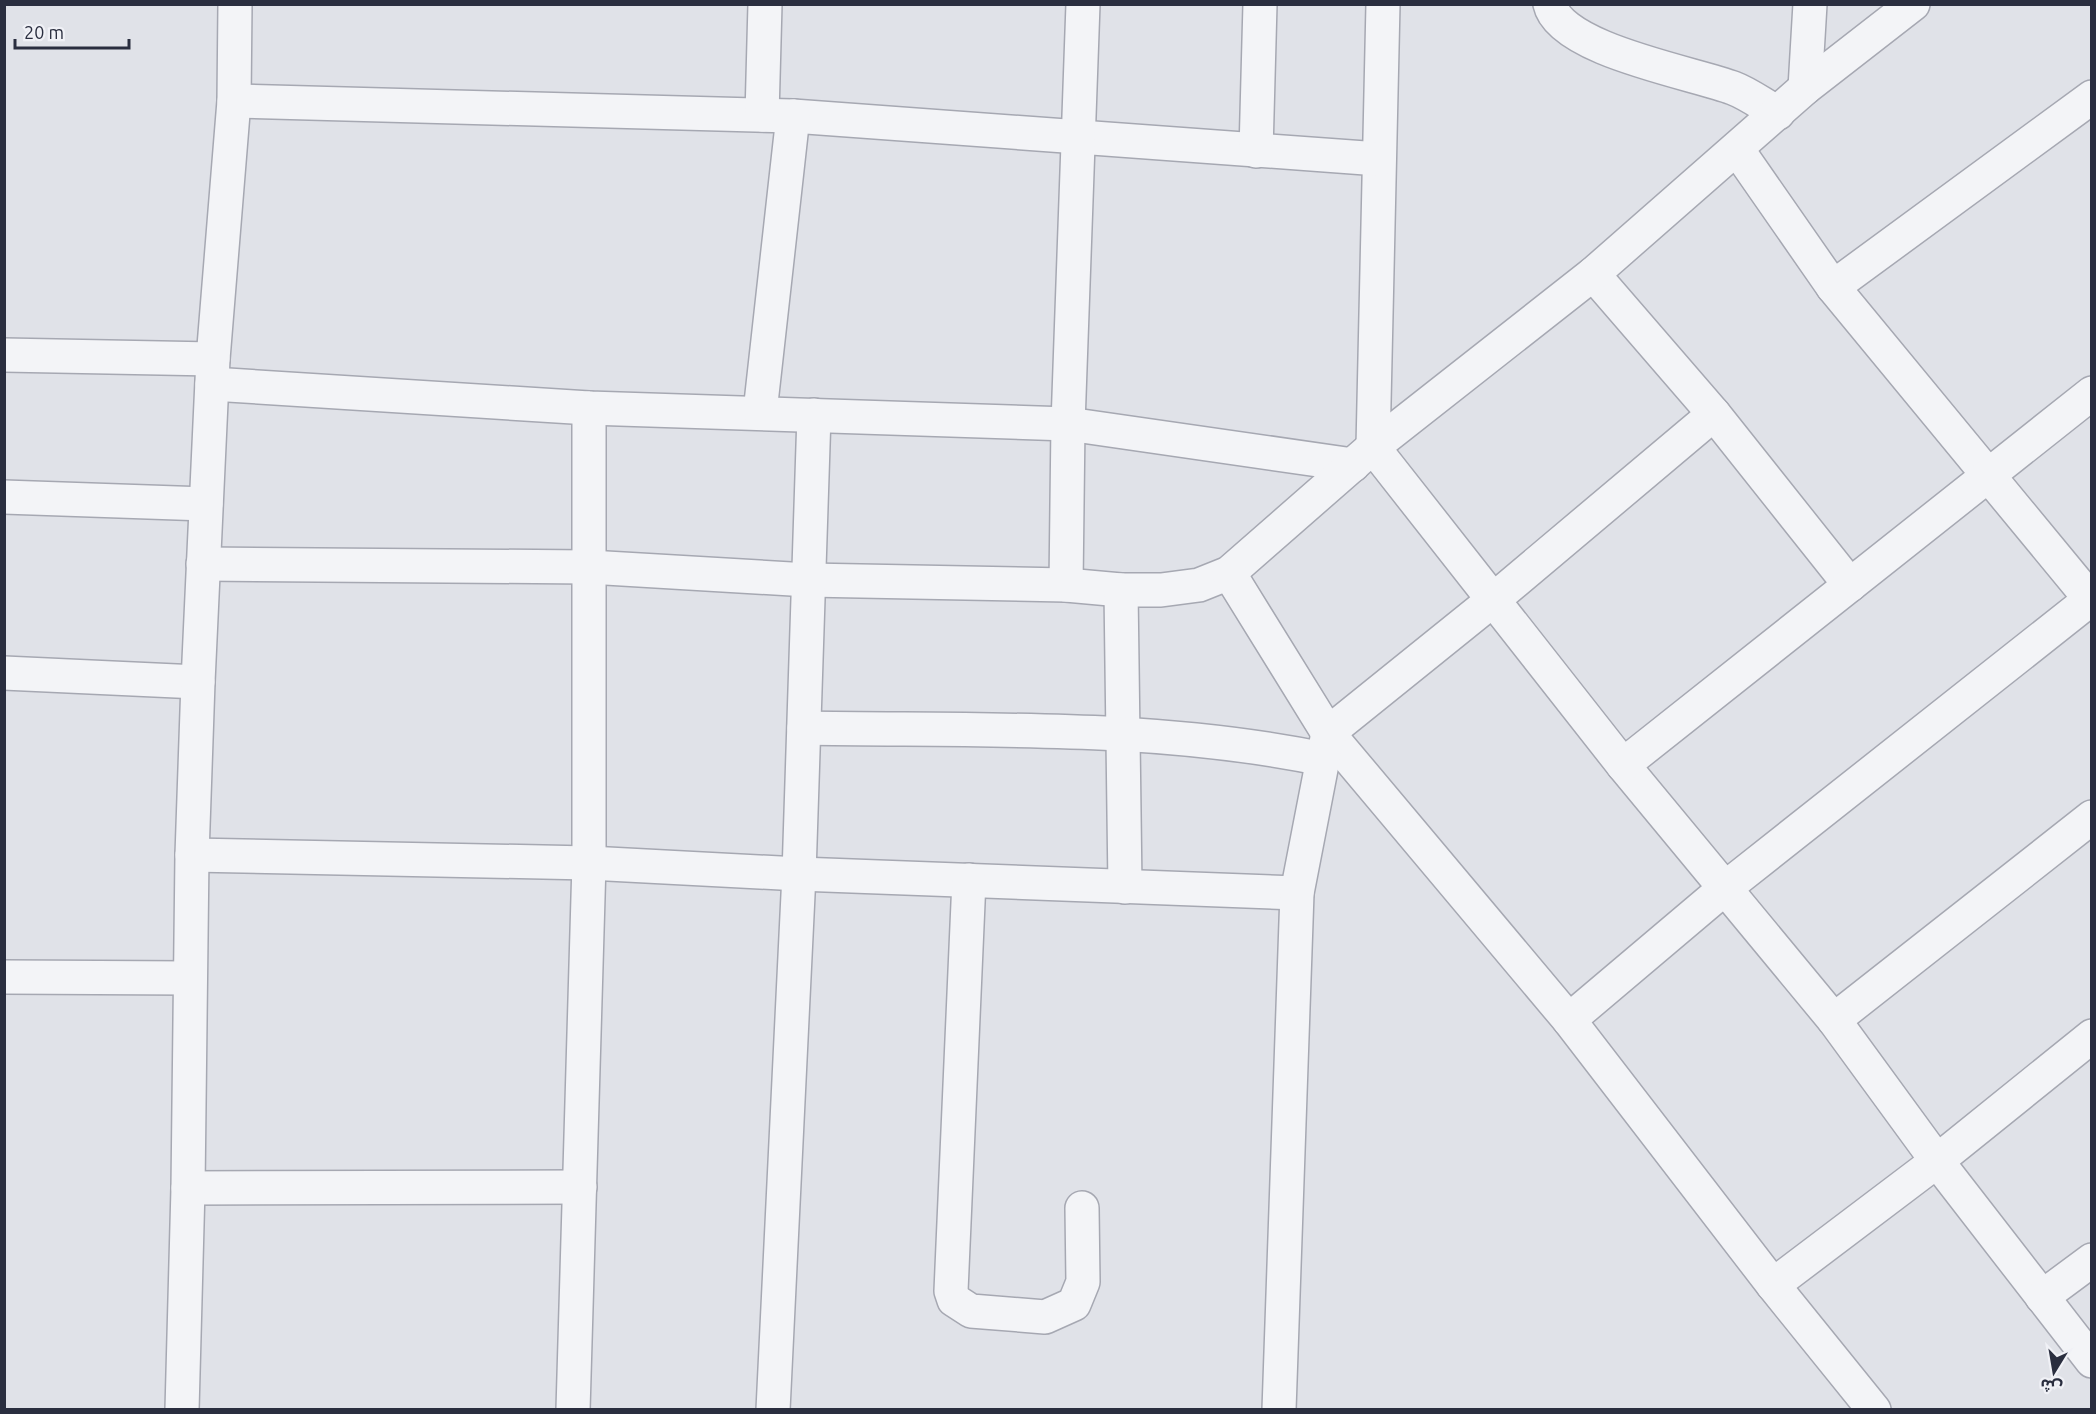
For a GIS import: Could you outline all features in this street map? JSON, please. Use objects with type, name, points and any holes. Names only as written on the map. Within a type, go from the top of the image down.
[{"type":"street","points":[[182,1410],[188,1188],[192,855],[198,682],[212,372],[234,101],[235,4]]},
{"type":"street","points":[[760,412],[778,115],[765,4]]},
{"type":"street","points":[[1066,585],[1068,424],[1083,4]]},
{"type":"street","points":[[1256,151],[1260,4]]},
{"type":"street","points":[[1363,456],[1379,159],[1383,4]]},
{"type":"street","points":[[1550,4],[1565,27],[1599,46],[1735,88],[1778,113]]},
{"type":"street","points":[[1805,88],[1809,4]]},
{"type":"street","points":[[203,564],[589,567],[808,580],[1066,585],[1121,590],[1161,590],[1199,585],[1229,573],[1363,456],[1593,274],[1805,88],[1913,4]]},
{"type":"street","points":[[1833,287],[2091,97]]},
{"type":"street","points":[[234,101],[778,115],[1379,159]]},
{"type":"street","points":[[1569,1020],[1724,889],[2091,599],[1833,287],[1737,148]]},
{"type":"street","points":[[1593,274],[1714,414],[1850,585]]},
{"type":"street","points":[[4,355],[212,372],[589,408],[1068,424],[1363,456],[1493,600],[1623,765],[1834,1020],[1937,1161],[2091,1361]]},
{"type":"street","points":[[1623,765],[2091,393]]},
{"type":"street","points":[[573,1410],[589,863],[589,408]]},
{"type":"street","points":[[1279,1410],[1297,892],[1326,746],[1493,600],[1714,414]]},
{"type":"street","points":[[773,1410],[799,874],[814,415]]},
{"type":"street","points":[[4,497],[206,504]]},
{"type":"street","points":[[1229,573],[1326,746],[1569,1020],[1773,1285],[1874,1410]]},
{"type":"street","points":[[1121,590],[1125,887]]},
{"type":"street","points":[[4,673],[198,682]]},
{"type":"street","points":[[804,728],[1123,733],[1269,748],[1326,746]]},
{"type":"street","points":[[1834,1020],[2091,817]]},
{"type":"street","points":[[192,855],[589,863],[799,874],[1297,892]]},
{"type":"street","points":[[969,880],[951,1292],[954,1300],[971,1311],[1045,1317],[1074,1304],[1083,1282],[1082,1208]]},
{"type":"street","points":[[4,977],[190,978]]},
{"type":"street","points":[[1773,1285],[1937,1161],[2091,1036]]},
{"type":"street","points":[[188,1188],[580,1186]]},
{"type":"street","points":[[2042,1297],[2091,1260]]}]
